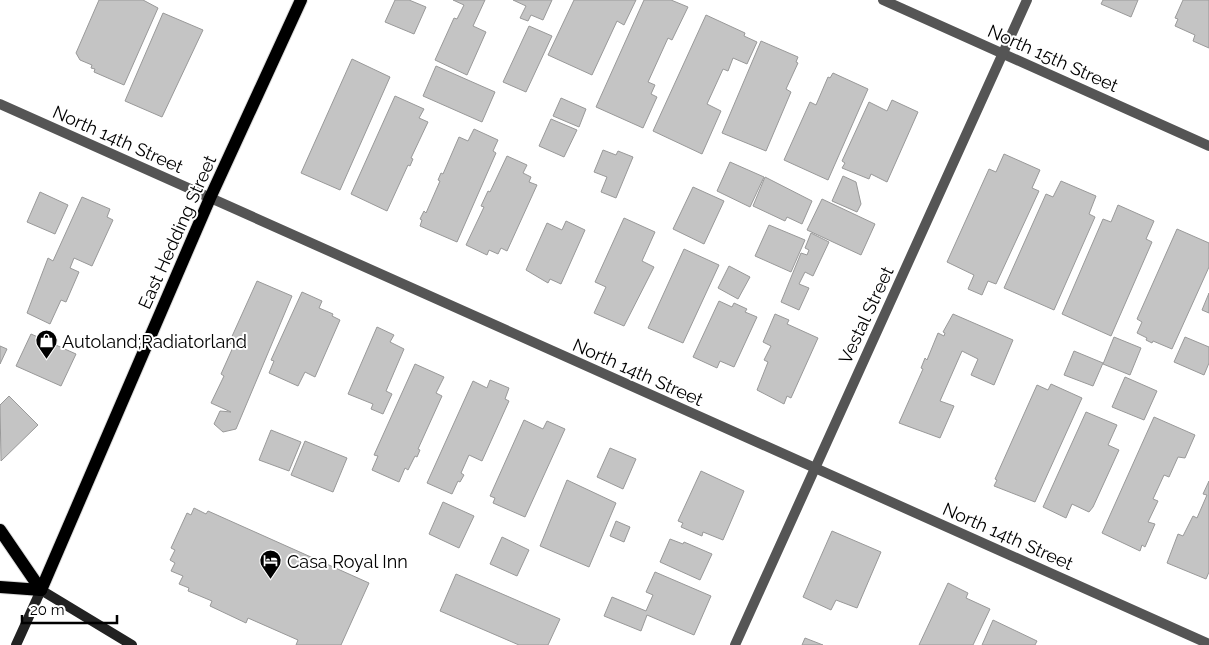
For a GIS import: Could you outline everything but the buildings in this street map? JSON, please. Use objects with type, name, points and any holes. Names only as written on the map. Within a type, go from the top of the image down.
[{"type":"main road","name":"East Hedding Street","points":[[16,645],[210,198],[301,0]]},
{"type":"main road","points":[[0,530],[41,590],[132,645]]},
{"type":"main road","points":[[0,587],[41,590]]},
{"type":"street","name":"North 15th Street","points":[[883,0],[1209,146]]},
{"type":"street","name":"Vestal Street","points":[[735,645],[1027,0]]},
{"type":"street","name":"North 14th Street","points":[[0,104],[1209,644]]},
{"type":"place","name":"Autoland;Radiatorland","points":[[46,360]]},
{"type":"place","name":"Casa Royal Inn","points":[[271,580]]}]
